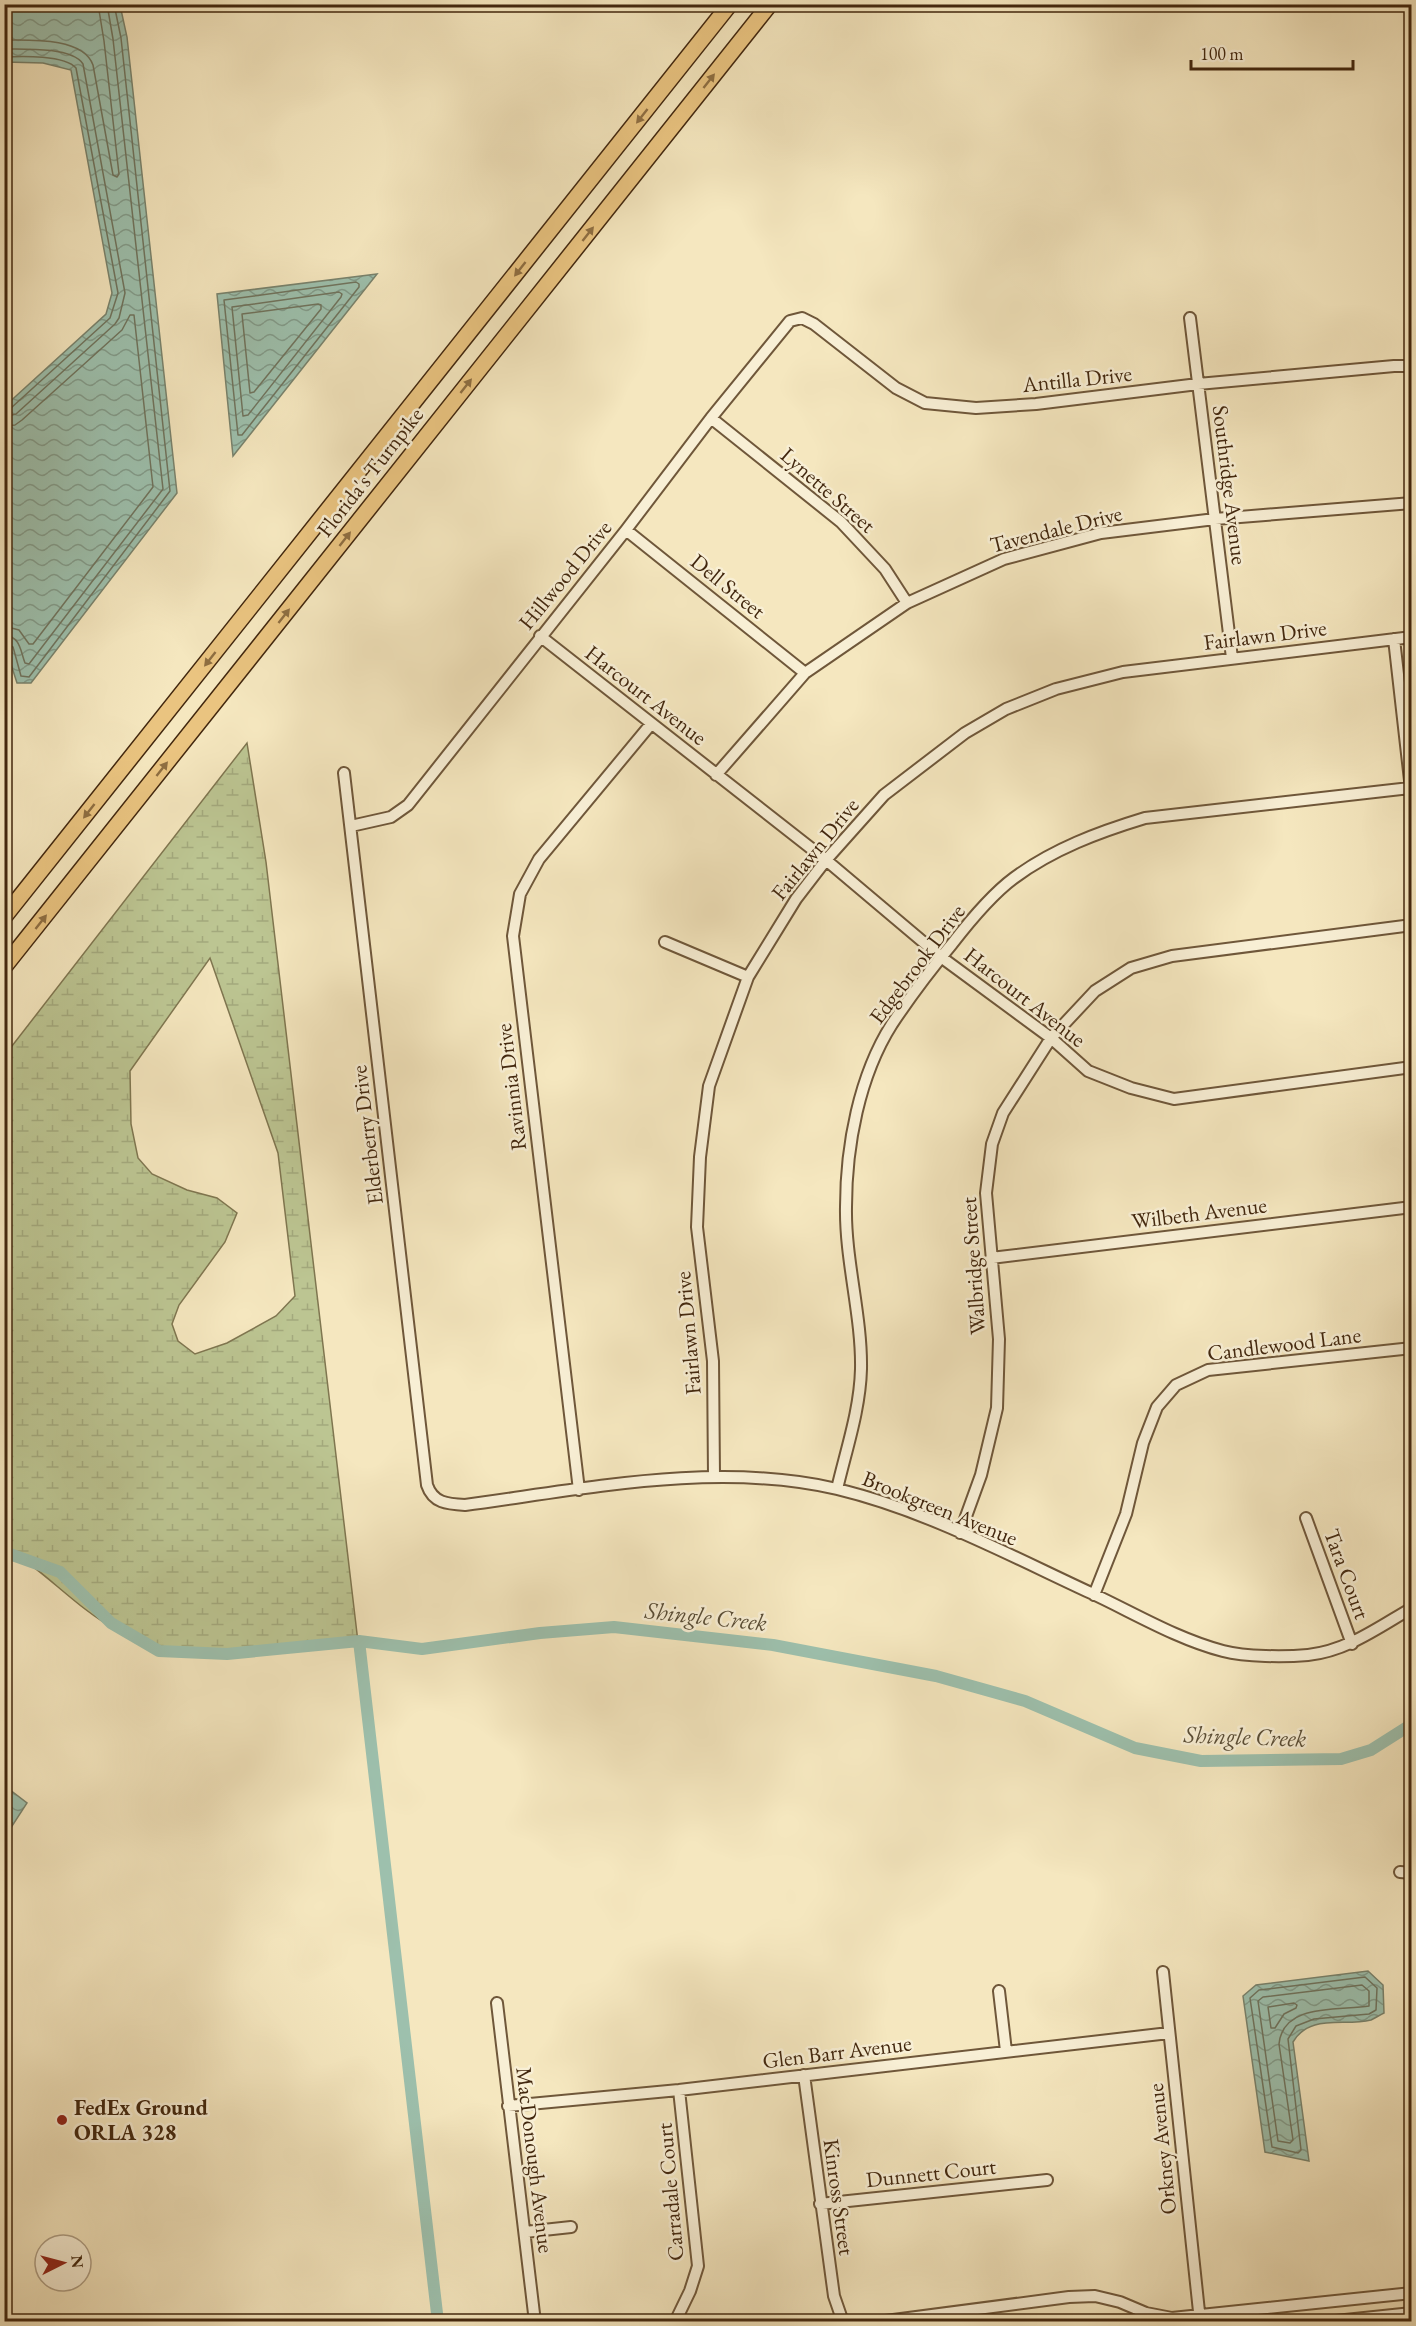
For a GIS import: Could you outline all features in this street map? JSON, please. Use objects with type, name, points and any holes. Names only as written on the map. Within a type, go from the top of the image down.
[{"type":"highway","name":"Florida's Turnpike","points":[[4,917],[730,4]]},
{"type":"highway","name":"Florida's Turnpike","points":[[4,967],[770,4]]},
{"type":"street","name":"Antilla Drive","points":[[790,321],[802,318],[814,324],[896,388],[925,403],[976,408],[1036,404],[1198,384],[1412,366]]},
{"type":"street","name":"Southridge Avenue","points":[[1190,318],[1232,658]]},
{"type":"street","name":"Hillwood Drive","points":[[351,826],[391,817],[408,806],[626,530],[711,418],[790,321]]},
{"type":"street","name":"Lynette Street","points":[[711,418],[841,522],[885,569],[907,603]]},
{"type":"street","name":"Tavendale Drive","points":[[716,775],[805,673],[907,603],[1004,559],[1101,533],[1215,519],[1410,504]]},
{"type":"street","name":"Dell Street","points":[[626,530],[805,673]]},
{"type":"street","name":"Harcourt Avenue","points":[[540,636],[826,860],[941,957],[1051,1038],[1088,1071],[1131,1088],[1174,1099],[1412,1067]]},
{"type":"street","name":"Fairlawn Drive","points":[[714,1476],[713,1361],[697,1227],[700,1157],[709,1086],[748,977],[796,899],[826,860],[884,795],[965,733],[1006,709],[1056,689],[1123,672],[1412,637]]},
{"type":"street","points":[[1394,639],[1411,793]]},
{"type":"street","name":"Ravinnia Drive","points":[[579,1490],[513,936],[520,894],[539,859],[651,724]]},
{"type":"street","name":"Elderberry Drive","points":[[344,773],[427,1485],[430,1493]]},
{"type":"street","name":"Edgebrook Drive","points":[[837,1489],[859,1399],[861,1368],[845,1208],[850,1142],[865,1083],[891,1025],[941,957],[971,921],[1012,879],[1060,849],[1104,831],[1145,818],[1411,793]]},
{"type":"street","name":"Walbridge Street","points":[[960,1533],[981,1475],[997,1408],[999,1339],[986,1193],[992,1144],[1003,1113],[1051,1038],[1095,991],[1131,968],[1172,956],[1412,925]]},
{"type":"street","points":[[665,942],[748,977]]},
{"type":"street","name":"Wilbeth Avenue","points":[[991,1258],[1412,1207]]},
{"type":"street","name":"Candlewood Lane","points":[[1094,1595],[1126,1514],[1143,1443],[1157,1407],[1176,1385],[1208,1370],[1412,1348]]},
{"type":"street","name":"Brookgreen Avenue","points":[[430,1493],[436,1500],[448,1504],[465,1505],[714,1476],[781,1480],[837,1489],[896,1507],[960,1533],[1147,1621],[1224,1651],[1262,1655],[1309,1655],[1352,1644],[1412,1608]]},
{"type":"street","name":"Tara Court","points":[[1306,1518],[1352,1644]]},
{"type":"street","name":"Orkney Avenue","points":[[1163,1972],[1200,2318]]},
{"type":"street","points":[[999,1990],[1006,2051]]},
{"type":"street","name":"MacDonough Avenue","points":[[497,2003],[535,2322]]},
{"type":"street","name":"Glen Barr Avenue","points":[[508,2106],[679,2090],[1169,2033]]},
{"type":"street","name":"Kinross Street","points":[[804,2075],[834,2296],[843,2322]]},
{"type":"street","name":"Carradale Court","points":[[675,2322],[698,2266],[679,2090]]},
{"type":"street","name":"Dunnett Court","points":[[820,2204],[1047,2180]]},
{"type":"street","points":[[525,2232],[571,2228]]},
{"type":"street","points":[[878,2322],[1069,2297],[1095,2296],[1120,2302],[1146,2313],[1172,2318],[1200,2318],[1412,2293]]},
{"type":"street","points":[[1326,2322],[1412,2313]]},
{"type":"green space","points":[[247,743],[266,862],[358,1642],[231,1654],[181,1652],[152,1647],[100,1620],[33,1566],[5,1547],[5,1055]],"holes":[[[210,958],[278,1153],[295,1296],[276,1316],[227,1343],[195,1354],[178,1341],[172,1324],[179,1305],[225,1242],[237,1213],[217,1198],[187,1190],[152,1174],[138,1158],[131,1124],[130,1071]]]},
{"type":"water","points":[[5,4],[120,5],[127,37],[177,493],[31,683],[17,683],[9,658],[5,630],[5,406],[106,314],[112,293],[71,70],[43,63],[5,62]]},
{"type":"water","points":[[377,274],[233,456],[217,294]]},
{"type":"water","points":[[5,1786],[27,1803],[5,1837]]},
{"type":"water","points":[[1368,1971],[1383,1985],[1384,2013],[1361,2022],[1318,2024],[1300,2033],[1293,2042],[1309,2161],[1265,2152],[1243,1996],[1256,1985]]},
{"type":"waterway","name":"Shingle Creek","points":[[4,1552],[60,1572],[111,1623],[159,1651],[227,1654],[359,1641],[422,1649],[540,1633],[614,1627],[773,1645],[936,1676],[1025,1701],[1135,1748],[1201,1761],[1341,1759],[1371,1750],[1412,1724]]},
{"type":"waterway","points":[[359,1641],[438,2322]]},
{"type":"place","name":"FedEx Ground ORLA 328","points":[[62,2120]]}]
